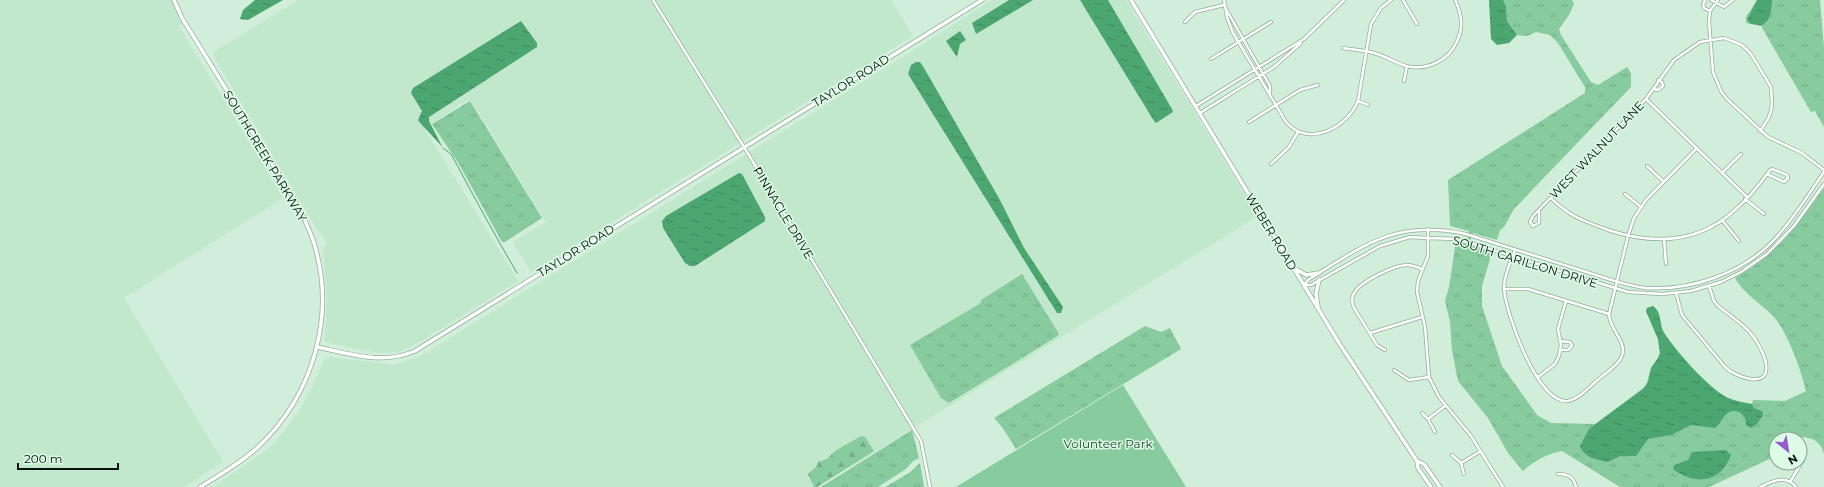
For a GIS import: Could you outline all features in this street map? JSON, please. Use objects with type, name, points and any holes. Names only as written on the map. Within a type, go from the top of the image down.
[{"type":"main road","name":"SOUTHCREEK PARKWAY","points":[[174,0],[182,18],[294,199],[310,234],[320,273],[322,298],[317,347]]},
{"type":"main road","name":"TAYLOR ROAD","points":[[317,347],[374,358],[396,357],[415,351],[982,0]]},
{"type":"main road","name":"WEBER ROAD","points":[[1131,0],[1292,267],[1372,394],[1417,460],[1424,464],[1440,487]]},
{"type":"main road","points":[[1292,267],[1306,275],[1319,273]]},
{"type":"main road","points":[[1319,280],[1316,294],[1319,310]]},
{"type":"main road","points":[[200,487],[247,456],[275,429],[292,406],[307,380],[317,347]]},
{"type":"main road","name":"WEBER ROAD","points":[[1417,460],[1418,468],[1431,487]]},
{"type":"street","name":"PINNACLE DRIVE","points":[[653,0],[744,147],[921,441],[930,487]]},
{"type":"street","points":[[1224,0],[1229,24],[1238,42],[1286,122],[1298,132],[1311,135],[1325,132],[1349,116],[1358,102],[1371,24],[1381,8],[1391,0]]},
{"type":"street","points":[[1200,113],[1263,74],[1285,58],[1344,0]]},
{"type":"street","points":[[1403,0],[1417,24]]},
{"type":"street","points":[[1343,48],[1366,51],[1385,56],[1407,66],[1426,66],[1434,64],[1450,53],[1460,35],[1462,25],[1461,16],[1454,0]]},
{"type":"street","points":[[1705,0],[1703,5],[1704,8],[1710,11]]},
{"type":"street","points":[[1711,0],[1724,7],[1733,0]]},
{"type":"street","points":[[1718,0],[1710,11],[1710,39],[1713,72],[1721,91],[1727,99],[1760,131],[1774,140],[1802,153],[1824,171]]},
{"type":"street","points":[[1185,22],[1195,12],[1224,5]]},
{"type":"street","points":[[1224,5],[1270,86],[1270,97]]},
{"type":"street","points":[[1211,59],[1271,22]]},
{"type":"street","points":[[1710,39],[1724,38],[1742,45],[1752,54],[1768,79],[1771,87],[1772,103],[1768,119],[1760,131]]},
{"type":"street","name":"WEST WALNUT LANE","points":[[1539,211],[1539,223],[1535,227],[1530,220],[1646,99],[1654,89],[1658,80],[1674,60],[1700,42],[1710,39]]},
{"type":"street","points":[[1196,106],[1304,40]]},
{"type":"street","points":[[1404,81],[1407,66]]},
{"type":"street","name":"WEST WALNUT LANE","points":[[1654,89],[1658,90],[1663,86],[1662,82],[1658,80]]},
{"type":"street","points":[[1249,122],[1300,90],[1318,85]]},
{"type":"street","points":[[1646,99],[1764,214]]},
{"type":"street","points":[[1358,102],[1368,105]]},
{"type":"street","points":[[1271,164],[1289,147],[1298,132]]},
{"type":"street","points":[[1515,250],[1506,276],[1504,288],[1505,297],[1524,357],[1551,394],[1557,399],[1568,401],[1579,396],[1618,362],[1623,348],[1610,324],[1609,314],[1628,236],[1634,218],[1641,207],[1696,149]]},
{"type":"street","points":[[1722,173],[1741,154]]},
{"type":"street","points":[[1647,166],[1664,182]]},
{"type":"street","points":[[1551,198],[1568,214],[1577,219],[1628,236],[1664,239],[1688,236],[1722,220],[1746,198],[1767,174],[1775,168],[1787,175],[1788,178],[1784,182],[1767,174]]},
{"type":"street","name":"SOUTH CARILLON DRIVE","points":[[1304,286],[1308,280],[1379,238],[1399,232],[1428,229],[1466,234],[1618,282],[1643,288],[1666,288],[1706,280],[1738,268],[1760,253],[1773,241],[1792,218],[1824,171]]},
{"type":"street","name":"SOUTH CARILLON DRIVE","points":[[1304,286],[1311,285],[1380,246],[1410,237],[1456,239],[1616,289],[1645,294],[1676,293],[1709,286],[1741,272],[1767,254],[1794,226],[1824,184]]},
{"type":"street","points":[[1625,194],[1641,207]]},
{"type":"street","points":[[1722,220],[1739,240]]},
{"type":"street","points":[[1428,229],[1428,256],[1422,269],[1417,292],[1425,327],[1429,377],[1445,406],[1481,451],[1503,487]]},
{"type":"street","points":[[1664,239],[1666,264]]},
{"type":"street","points":[[1384,350],[1377,345],[1352,304],[1352,298],[1357,289],[1380,274],[1402,265],[1412,265],[1422,269]]},
{"type":"street","points":[[1676,293],[1682,315],[1725,367],[1730,372],[1750,380],[1758,379],[1764,374],[1766,365],[1758,343],[1748,330],[1718,306],[1714,301],[1709,286]]},
{"type":"street","points":[[1504,288],[1528,289],[1609,314]]},
{"type":"street","points":[[1538,377],[1554,364],[1561,350],[1558,335],[1558,322],[1566,301]]},
{"type":"street","points":[[1370,333],[1422,317]]},
{"type":"street","points":[[1560,341],[1568,341],[1572,346],[1568,350],[1561,350]]},
{"type":"street","points":[[1394,370],[1409,380],[1429,377]]},
{"type":"street","points":[[1428,419],[1445,406]]},
{"type":"street","points":[[1422,413],[1428,419],[1435,432]]},
{"type":"street","points":[[1461,463],[1481,451]]},
{"type":"street","points":[[1452,455],[1461,463],[1464,474]]},
{"type":"street","points":[[1790,482],[1796,471]]},
{"type":"street","points":[[1558,474],[1566,474],[1572,478],[1576,487]]},
{"type":"street","points":[[1760,487],[1779,480],[1790,482],[1796,487]]},
{"type":"shaded area","points":[[0,0],[173,0],[184,23],[179,26],[283,198],[124,298],[223,462],[184,487],[0,487]]},
{"type":"shaded area","points":[[298,0],[891,0],[913,36],[531,272],[513,242],[546,222],[470,99],[424,128],[518,281],[423,340],[399,352],[379,353],[324,342],[327,305],[323,248],[328,244],[311,220],[212,53]]},
{"type":"shaded area","points":[[992,0],[1126,0],[1258,216],[818,487],[213,487],[267,450],[278,439],[299,411],[324,361],[327,359],[331,357],[394,365],[421,356],[911,52]]},
{"type":"green space","points":[[1503,0],[1572,0],[1574,4],[1569,15],[1559,29],[1561,35],[1591,82],[1598,85],[1627,67],[1631,73],[1631,87],[1514,209],[1504,227],[1500,230],[1497,240],[1473,233],[1469,244],[1492,252],[1482,286],[1482,306],[1502,366],[1537,415],[1551,423],[1595,424],[1646,386],[1651,368],[1660,353],[1658,339],[1646,311],[1647,308],[1653,306],[1658,312],[1663,331],[1668,339],[1692,368],[1720,394],[1737,401],[1752,404],[1753,400],[1785,401],[1806,391],[1797,362],[1783,330],[1772,315],[1747,293],[1735,278],[1750,269],[1775,249],[1795,227],[1824,188],[1824,454],[1821,446],[1808,439],[1808,431],[1768,431],[1768,460],[1709,487],[1620,487],[1562,451],[1541,458],[1523,471],[1508,453],[1488,418],[1458,381],[1452,350],[1450,322],[1445,301],[1449,287],[1456,241],[1466,244],[1469,231],[1450,226],[1448,180],[1585,93],[1585,87],[1558,43],[1550,35],[1536,32],[1527,36],[1517,35],[1507,21],[1506,6]]},
{"type":"green space","points":[[1757,0],[1820,0],[1824,48],[1824,127],[1815,111],[1811,112],[1761,26],[1746,23],[1746,17]]},
{"type":"green space","points":[[470,101],[542,218],[505,242],[502,242],[459,164],[432,124]]},
{"type":"green space","points":[[1022,274],[1059,334],[949,403],[941,398],[910,345],[981,303],[981,300]]},
{"type":"green space","points":[[1145,326],[1161,332],[1170,328],[1181,349],[1016,449],[1002,427],[994,418]]},
{"type":"green space","name":"Volunteer Park","points":[[1123,385],[1186,487],[956,487]]},
{"type":"green space","points":[[912,430],[919,458],[913,461],[906,469],[878,487],[821,487]]},
{"type":"green space","points":[[861,436],[865,437],[874,451],[817,487],[814,487],[808,474],[817,466],[818,462],[827,459],[835,451]]},
{"type":"green space","points":[[920,463],[924,487],[885,487],[909,473]]},
{"type":"water","points":[[255,0],[283,0],[248,20],[240,19],[243,10]]},
{"type":"water","points":[[1009,0],[1033,0],[976,34],[972,23]]},
{"type":"water","points":[[1080,0],[1108,0],[1173,112],[1156,123],[1154,121]]},
{"type":"water","points":[[1489,0],[1503,0],[1506,6],[1507,21],[1517,35],[1509,43],[1497,45],[1491,39]]},
{"type":"water","points":[[1757,0],[1772,0],[1768,20],[1762,25],[1751,24],[1747,20]]},
{"type":"water","points":[[521,21],[537,43],[537,47],[429,117],[429,121],[443,148],[418,120],[422,111],[411,93],[413,88]]},
{"type":"water","points":[[960,31],[966,40],[960,44],[957,57],[946,41]]},
{"type":"water","points":[[916,62],[920,62],[924,68],[1000,200],[1024,248],[1063,307],[1061,313],[1057,313],[908,74],[911,65]]},
{"type":"water","points":[[739,173],[742,174],[765,217],[765,221],[695,266],[690,266],[685,263],[663,228],[662,221],[666,216]]},
{"type":"water","points":[[1653,306],[1658,312],[1663,331],[1683,358],[1702,378],[1720,394],[1734,400],[1752,404],[1754,408],[1762,411],[1763,415],[1757,424],[1751,428],[1746,425],[1743,414],[1734,411],[1727,413],[1715,428],[1691,425],[1671,435],[1648,439],[1636,456],[1620,456],[1608,462],[1591,457],[1584,453],[1580,446],[1589,429],[1643,389],[1648,382],[1651,368],[1658,358],[1660,353],[1658,339],[1646,311],[1647,308]]},
{"type":"water","points":[[1726,450],[1731,455],[1727,464],[1714,476],[1706,479],[1690,478],[1673,469],[1674,465],[1688,460],[1692,452]]},
{"type":"waterway","points":[[443,148],[451,154],[517,273]]}]
